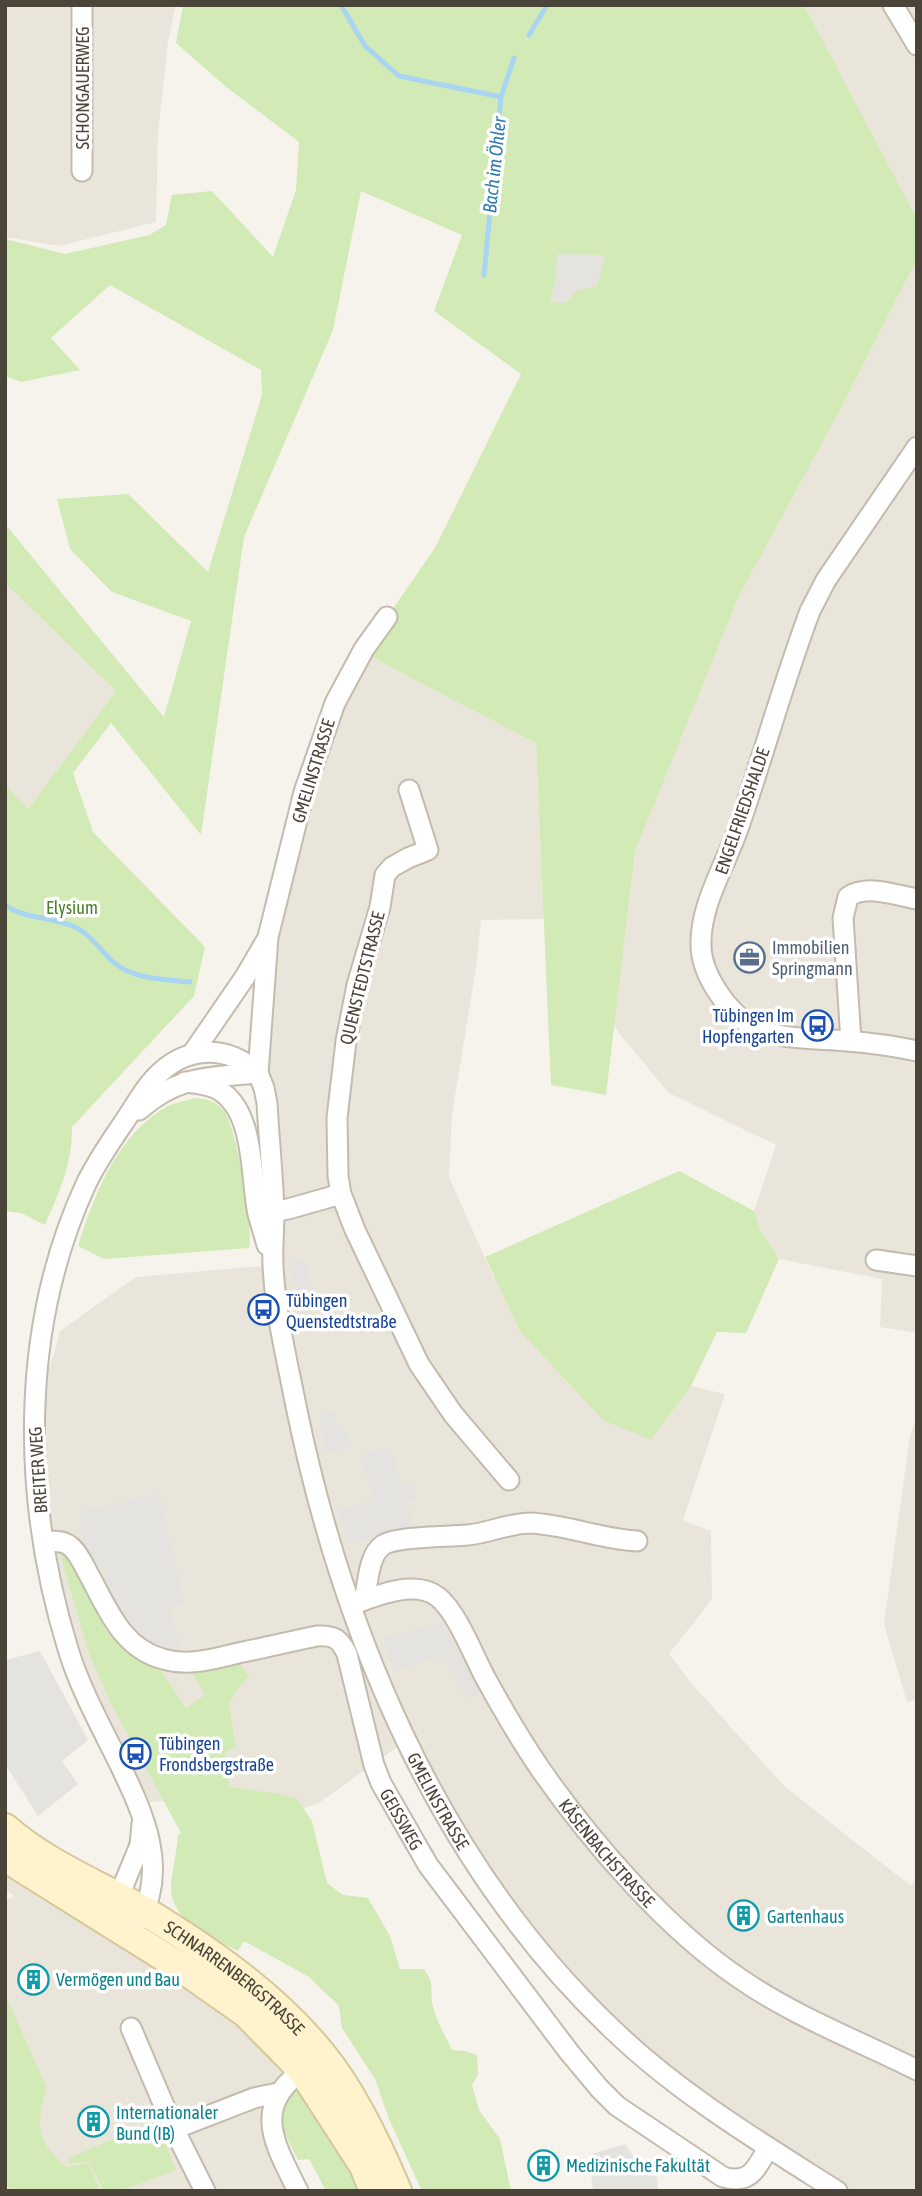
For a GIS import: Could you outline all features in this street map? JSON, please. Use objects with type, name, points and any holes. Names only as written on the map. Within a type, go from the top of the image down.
[{"type":"street","name":"SCHONGAUERWEG","points":[[82,5],[82,171]]},
{"type":"street","points":[[893,5],[917,45]]},
{"type":"street","name":"ENGELFRIEDSHALDE","points":[[917,447],[826,580],[810,611],[738,829],[707,907],[701,942],[701,955],[713,986],[735,1013],[752,1027],[787,1037],[851,1041],[917,1051]]},
{"type":"street","name":"GMELINSTRASSE","points":[[266,1212],[267,1103],[258,1073],[268,937],[304,792],[335,703],[364,649],[387,617]]},
{"type":"street","name":"QUENSTEDTSTRASSE","points":[[409,790],[428,850],[392,867],[385,875],[380,907],[357,985],[340,1078],[337,1155],[341,1195],[419,1364],[453,1414],[509,1480]]},
{"type":"street","points":[[851,1041],[843,918],[848,897],[857,891],[871,890],[917,899]]},
{"type":"street","name":"GMELINSTRASSE","points":[[192,1054],[245,977],[268,937]]},
{"type":"street","points":[[192,1054],[211,1051],[233,1056],[247,1062],[258,1073]]},
{"type":"street","name":"BREITER WEG","points":[[131,1937],[145,1912],[151,1891],[154,1868],[151,1841],[143,1816],[69,1652],[55,1602],[38,1490],[34,1412],[37,1368],[45,1312],[61,1250],[96,1163],[151,1082],[175,1063],[192,1054]]},
{"type":"street","name":"BREITER WEG","points":[[123,1123],[160,1094],[185,1082],[209,1076],[258,1073]]},
{"type":"street","name":"GMELINSTRASSE","points":[[185,1082],[218,1089],[233,1102],[240,1114],[266,1212],[292,1382],[323,1518],[358,1603],[398,1720],[472,1860],[516,1922],[569,1985],[641,2056],[702,2104],[837,2191]]},
{"type":"street","points":[[266,1212],[341,1195]]},
{"type":"street","points":[[876,1260],[917,1266]]},
{"type":"street","points":[[358,1603],[374,1557],[383,1545],[398,1541],[466,1535],[530,1523],[616,1540],[637,1541]]},
{"type":"street","name":"GEISSWEG","points":[[44,1542],[70,1545],[120,1630],[135,1646],[164,1660],[182,1663],[207,1661],[317,1636],[329,1635],[337,1638],[347,1654],[374,1765],[390,1801],[428,1865],[582,2068],[617,2106],[723,2177],[734,2180],[753,2173],[768,2148]]},
{"type":"street","name":"KÄSENBACHSTRASSE","points":[[358,1603],[409,1589],[423,1590],[437,1597],[456,1622],[488,1682],[540,1768],[598,1844],[653,1904],[692,1941],[742,1980],[800,2014],[917,2070]]},
{"type":"street","points":[[113,1910],[140,1845],[143,1816]]},
{"type":"street","name":"SCHNARRENBERGSTRASSE","points":[[5,1828],[60,1867],[113,1910],[131,1937],[182,1968],[313,2063],[374,2191]]},
{"type":"street","name":"SCHNARRENBERGSTRASSE","points":[[5,1857],[113,1910],[145,1912],[218,1959],[275,2004],[313,2063],[377,2145],[397,2191]]},
{"type":"street","points":[[131,2028],[174,2129],[205,2191]]},
{"type":"street","points":[[174,2129],[254,2098],[278,2093],[313,2063]]},
{"type":"street","points":[[278,2093],[272,2116],[273,2131],[276,2144],[298,2191]]},
{"type":"shaded area","points":[[5,5],[176,5],[168,42],[158,133],[156,222],[59,246],[5,237]]},
{"type":"shaded area","points":[[804,5],[917,5],[917,219]]},
{"type":"shaded area","points":[[557,254],[605,255],[597,286],[576,291],[566,303],[550,302]]},
{"type":"shaded area","points":[[917,259],[917,1333],[880,1327],[882,1279],[779,1259],[760,1230],[754,1211],[776,1145],[669,1093],[614,1025],[635,852],[738,598],[839,412]]},
{"type":"shaded area","points":[[5,583],[116,691],[28,809],[5,785]]},
{"type":"shaded area","points":[[364,650],[377,660],[536,743],[544,919],[481,920],[476,968],[452,1114],[449,1177],[493,1276],[651,1440],[691,1386],[725,1394],[683,1520],[711,1531],[712,1599],[669,1654],[692,1684],[784,1786],[911,1886],[917,1876],[917,2191],[837,2191],[768,2148],[561,1977],[407,1740],[320,1802],[273,1820],[241,1795],[138,1803],[55,1602],[37,1368],[49,1370],[60,1331],[136,1277],[273,1265],[264,1007],[304,792]]},
{"type":"shaded area","points":[[304,1258],[313,1291],[297,1296],[289,1262]]},
{"type":"shaded area","points":[[334,1411],[337,1423],[348,1434],[352,1447],[327,1453],[319,1415]]},
{"type":"shaded area","points":[[917,1418],[917,1700],[907,1702],[884,1624],[910,1435]]},
{"type":"shaded area","points":[[391,1447],[402,1486],[413,1483],[414,1486],[417,1499],[407,1502],[415,1531],[380,1540],[379,1536],[349,1543],[338,1511],[374,1500],[361,1454]]},
{"type":"shaded area","points":[[159,1493],[184,1602],[169,1606],[181,1652],[187,1657],[135,1646],[111,1598],[105,1567],[89,1569],[79,1512]]},
{"type":"shaded area","points":[[442,1622],[480,1692],[466,1699],[443,1655],[395,1671],[383,1638]]},
{"type":"shaded area","points":[[40,1651],[88,1740],[62,1761],[78,1784],[38,1816],[5,1764],[5,1660]]},
{"type":"shaded area","points":[[5,1874],[173,1977],[236,2022],[296,2083],[272,2115],[304,2191],[101,2191],[88,2164],[67,2167],[50,2153],[40,2135],[40,2110],[47,2087],[5,1994],[5,1901],[14,1896],[5,1889]]},
{"type":"shaded area","points":[[625,2144],[645,2174],[657,2177],[658,2191],[593,2191],[589,2155]]},
{"type":"green space","name":"Elysium","points":[[183,5],[804,5],[917,219],[917,259],[839,412],[738,598],[635,852],[606,1095],[551,1085],[536,743],[377,660],[364,650],[435,548],[521,374],[434,311],[462,235],[361,191],[333,330],[244,537],[201,835],[111,723],[73,773],[93,832],[205,947],[194,996],[72,1127],[67,1166],[45,1225],[21,1213],[5,1211],[5,785],[28,809],[116,691],[5,583],[5,524],[164,717],[191,621],[112,592],[70,549],[57,499],[128,494],[208,572],[262,395],[261,370],[110,285],[51,338],[80,370],[21,382],[5,376],[5,239],[65,254],[149,235],[166,225],[172,195],[212,191],[273,257],[296,190],[299,142],[225,86],[176,43]]},
{"type":"green space","points":[[194,1098],[216,1104],[223,1110],[234,1135],[249,1220],[249,1248],[104,1259],[78,1246],[100,1186],[135,1132],[168,1106]]},
{"type":"green space","points":[[679,1171],[754,1211],[760,1230],[779,1259],[746,1333],[717,1332],[691,1386],[651,1440],[603,1420],[520,1331],[485,1257]]},
{"type":"green space","points":[[57,1543],[156,1663],[186,1708],[205,1695],[189,1668],[238,1662],[249,1676],[229,1704],[236,1748],[225,1751],[229,1787],[297,1799],[312,1821],[327,1883],[343,1895],[368,1898],[390,1936],[400,1969],[424,1969],[431,1982],[435,2015],[452,2050],[477,2055],[478,2075],[472,2085],[479,2110],[500,2139],[511,2191],[422,2191],[389,2119],[375,2079],[342,2028],[339,2006],[309,1977],[244,1941],[238,1951],[216,1940],[194,1926],[177,1909],[172,1898],[171,1885],[178,1835],[181,1833],[111,1704],[89,1654]]},
{"type":"green space","points":[[5,1994],[47,2087],[40,2122],[44,2140],[67,2167],[88,2163],[101,2191],[12,2191],[5,2185]]},
{"type":"green space","points":[[306,2088],[364,2191],[326,2191],[309,2159],[298,2160],[284,2131],[281,2108],[282,2100],[297,2090]]},
{"type":"green space","points":[[148,2124],[150,2134],[161,2133],[176,2170],[120,2191],[104,2191],[89,2162],[68,2163],[69,2158]]},
{"type":"waterway","points":[[341,5],[365,46],[399,76],[501,97]]},
{"type":"waterway","name":"Bach im Öhler","points":[[529,35],[547,5]]},
{"type":"waterway","name":"Bach im Öhler","points":[[484,275],[501,97],[514,58]]},
{"type":"waterway","points":[[5,905],[21,913],[59,921],[77,928],[91,938],[112,961],[129,972],[149,978],[190,982]]},
{"type":"place","name":"Immobilien Springmann","points":[[749,957]]},
{"type":"place","name":"Tübingen Im Hopfengarten","points":[[817,1025]]},
{"type":"place","name":"Tübingen Quenstedtstraße","points":[[263,1310]]},
{"type":"place","name":"Tübingen Frondsbergstraße","points":[[136,1753]]},
{"type":"place","name":"Gartenhaus","points":[[744,1916]]},
{"type":"place","name":"Vermögen und Bau","points":[[33,1979]]},
{"type":"place","name":"Internationaler Bund (IB)","points":[[93,2122]]},
{"type":"place","name":"Medizinische Fakultät","points":[[543,2165]]}]
